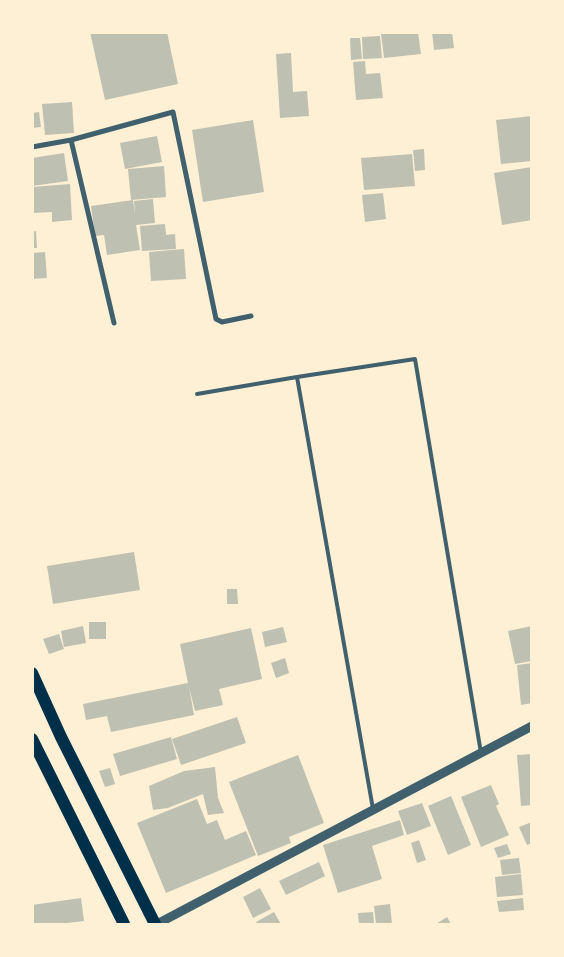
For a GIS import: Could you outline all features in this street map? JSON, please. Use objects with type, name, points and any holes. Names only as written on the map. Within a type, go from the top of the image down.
[{"type":"main road","points":[[32,673],[61,737],[156,924]]},
{"type":"main road","points":[[32,739],[124,924]]},
{"type":"street","points":[[32,147],[71,140],[173,112],[216,320],[222,322],[251,316]]},
{"type":"street","points":[[71,140],[114,323]]},
{"type":"street","points":[[156,924],[373,812],[532,726]]},
{"type":"lane","points":[[197,394],[297,376],[416,359],[481,754]]},
{"type":"lane","points":[[297,376],[373,812]]},
{"type":"building","points":[[90,32],[167,32],[178,84],[105,100]]},
{"type":"building","points":[[418,32],[421,54],[384,58],[381,33]]},
{"type":"building","points":[[432,32],[452,32],[454,48],[434,50]]},
{"type":"building","points":[[380,36],[382,58],[363,59],[362,37]]},
{"type":"building","points":[[350,38],[360,38],[362,59],[351,60]]},
{"type":"building","points":[[291,53],[293,92],[307,91],[309,116],[280,118],[276,54]]},
{"type":"building","points":[[365,61],[366,74],[380,73],[383,98],[356,100],[353,62]]},
{"type":"building","points":[[72,102],[74,133],[45,135],[42,104]]},
{"type":"building","points":[[39,112],[41,127],[32,128],[32,113]]},
{"type":"building","points":[[532,116],[532,161],[501,164],[496,120]]},
{"type":"building","points":[[253,120],[264,192],[203,202],[192,130]]},
{"type":"building","points":[[157,136],[162,162],[125,169],[120,143]]},
{"type":"building","points":[[424,149],[425,170],[415,171],[413,150]]},
{"type":"building","points":[[64,153],[68,181],[32,186],[32,158]]},
{"type":"building","points":[[412,154],[415,186],[364,190],[361,158]]},
{"type":"building","points":[[164,166],[166,197],[131,200],[128,169]]},
{"type":"building","points":[[532,167],[532,220],[502,225],[494,173]]},
{"type":"building","points":[[70,184],[72,220],[52,222],[52,212],[33,213],[32,187]]},
{"type":"building","points":[[383,193],[386,219],[365,222],[362,195]]},
{"type":"building","points":[[153,199],[155,223],[136,225],[140,250],[107,255],[104,235],[95,236],[91,206],[133,200],[135,215],[134,201]]},
{"type":"building","points":[[165,224],[166,235],[175,234],[176,249],[142,251],[140,226]]},
{"type":"building","points":[[36,231],[37,248],[32,248],[32,232]]},
{"type":"building","points":[[184,249],[186,279],[151,281],[149,252]]},
{"type":"building","points":[[45,252],[47,278],[32,279],[32,253]]},
{"type":"building","points":[[134,552],[140,590],[53,604],[47,566]]},
{"type":"building","points":[[227,589],[237,589],[238,604],[227,604]]},
{"type":"building","points":[[89,622],[106,622],[106,639],[89,639]]},
{"type":"building","points":[[83,626],[86,643],[64,647],[61,631]]},
{"type":"building","points":[[532,626],[532,661],[515,664],[508,631]]},
{"type":"building","points":[[283,627],[287,642],[265,647],[262,632]]},
{"type":"building","points":[[251,628],[262,679],[219,689],[223,705],[195,711],[189,687],[194,715],[111,732],[107,716],[86,720],[83,704],[188,683],[180,644]]},
{"type":"building","points":[[59,634],[64,649],[49,654],[43,639]]},
{"type":"building","points":[[285,658],[289,673],[276,678],[271,663]]},
{"type":"building","points":[[532,663],[532,703],[521,705],[517,665]]},
{"type":"building","points":[[237,717],[246,743],[181,765],[172,739]]},
{"type":"building","points":[[171,737],[177,759],[120,776],[113,754]]},
{"type":"building","points":[[532,754],[532,805],[521,806],[517,755]]},
{"type":"building","points":[[298,755],[324,823],[289,837],[291,843],[258,856],[229,782]]},
{"type":"building","points":[[215,767],[218,798],[224,813],[208,815],[203,794],[168,808],[153,810],[149,786],[184,771]]},
{"type":"building","points":[[110,768],[115,784],[105,787],[99,771]]},
{"type":"building","points":[[491,785],[499,804],[496,806],[509,835],[481,847],[461,797]]},
{"type":"building","points":[[451,796],[471,845],[448,855],[428,806]]},
{"type":"building","points":[[197,799],[207,824],[217,820],[225,840],[246,831],[256,855],[166,893],[137,823]]},
{"type":"building","points":[[422,803],[431,826],[407,835],[398,811]]},
{"type":"building","points":[[400,820],[404,835],[372,846],[382,879],[338,893],[323,845]]},
{"type":"building","points":[[532,822],[532,843],[527,845],[519,827]]},
{"type":"building","points":[[419,840],[426,860],[417,863],[411,843]]},
{"type":"building","points":[[507,844],[511,854],[498,858],[494,848]]},
{"type":"building","points":[[519,858],[521,873],[502,875],[500,860]]},
{"type":"building","points":[[319,862],[325,876],[286,895],[279,881]]},
{"type":"building","points":[[521,874],[523,895],[497,897],[495,877]]},
{"type":"building","points":[[260,888],[271,909],[253,918],[243,897]]},
{"type":"building","points":[[81,898],[84,921],[32,924],[32,905]]},
{"type":"building","points":[[523,898],[524,910],[499,912],[497,901]]},
{"type":"building","points":[[390,904],[392,924],[376,924],[374,906]]},
{"type":"building","points":[[274,912],[281,924],[258,924],[256,922]]},
{"type":"building","points":[[373,912],[374,924],[359,924],[358,913]]},
{"type":"building","points":[[447,917],[451,924],[436,924]]}]
